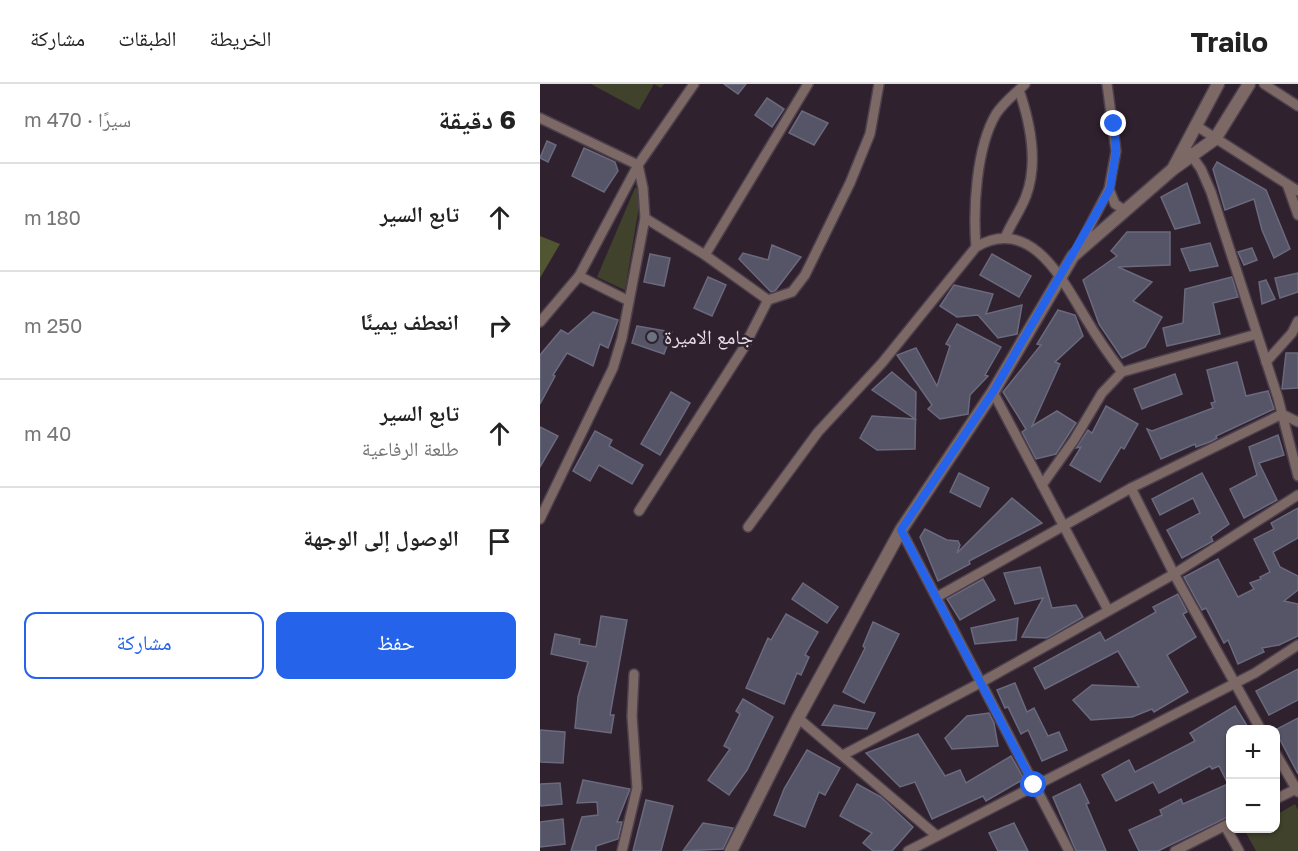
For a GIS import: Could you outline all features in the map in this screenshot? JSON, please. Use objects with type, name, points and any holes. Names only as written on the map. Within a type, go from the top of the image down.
[{"type":"street","points":[[540,322],[579,276],[638,165],[693,84]]},
{"type":"street","points":[[705,255],[808,84]]},
{"type":"street","points":[[639,511],[743,348],[768,300],[792,292],[805,275],[850,183],[870,134],[879,84]]},
{"type":"street","points":[[731,851],[798,718],[901,530],[993,392],[1110,189],[1116,151],[1107,84]]},
{"type":"street","points":[[1218,84],[1195,125],[1189,152],[1207,181],[1266,362],[1298,476]]},
{"type":"street","points":[[1073,256],[1173,169],[1189,152],[1215,139],[1249,84]]},
{"type":"street","points":[[1264,84],[1298,106]]},
{"type":"street","points":[[1005,238],[1028,193],[1031,172],[1030,128],[1022,87]]},
{"type":"street","points":[[976,247],[975,200],[984,145],[996,115],[1022,87]]},
{"type":"street","points":[[540,118],[638,165]]},
{"type":"street","points":[[1195,125],[1298,191]]},
{"type":"street","points":[[540,519],[613,368],[645,218],[643,188],[638,165]]},
{"type":"street","points":[[1287,184],[1298,215]]},
{"type":"street","points":[[1110,189],[1115,204],[1126,211]]},
{"type":"street","points":[[645,218],[705,255],[768,300]]},
{"type":"street","points":[[748,527],[819,432],[882,363],[976,247],[987,240],[1005,238],[1032,247],[1060,276],[1122,372]]},
{"type":"street","points":[[579,276],[629,301]]},
{"type":"street","points":[[1266,362],[1295,334],[1298,321]]},
{"type":"street","points":[[1042,485],[1074,440],[1102,393],[1122,372],[1257,334]]},
{"type":"street","points":[[993,392],[1107,610]]},
{"type":"street","points":[[1282,414],[1298,422]]},
{"type":"street","points":[[937,597],[1131,488],[1282,414]]},
{"type":"street","points":[[1292,450],[1298,438]]},
{"type":"street","points":[[1131,488],[1174,574],[1259,725]]},
{"type":"street","points":[[843,754],[980,683],[1174,574],[1298,495]]},
{"type":"street","points":[[901,530],[1069,851]]},
{"type":"street","points":[[908,851],[925,847],[937,836],[1234,684],[1271,664],[1298,645]]},
{"type":"street","points":[[622,851],[637,788],[632,716],[634,674]]},
{"type":"street","points":[[798,718],[937,836]]},
{"type":"street","points":[[1280,762],[1297,790],[1280,797]]},
{"type":"street","points":[[1175,851],[1226,825]]},
{"type":"street","points":[[1232,833],[1239,851]]},
{"type":"green space","points":[[591,84],[654,84],[639,110]]},
{"type":"green space","points":[[635,188],[642,189],[625,290],[597,277]]},
{"type":"green space","points":[[540,236],[560,244],[540,278]]},
{"type":"green space","points":[[1295,804],[1298,810],[1298,851],[1256,851],[1246,833],[1280,833],[1280,813]]},
{"type":"building","points":[[724,84],[746,84],[738,94]]},
{"type":"building","points":[[767,98],[784,109],[772,127],[755,115]]},
{"type":"building","points":[[802,111],[828,123],[814,145],[789,133]]},
{"type":"building","points":[[547,141],[556,145],[548,162],[540,158]]},
{"type":"building","points":[[584,148],[615,162],[618,171],[604,192],[572,176]]},
{"type":"building","points":[[1217,162],[1266,190],[1290,249],[1274,258],[1262,230],[1254,199],[1225,210],[1213,169]]},
{"type":"building","points":[[1187,183],[1200,223],[1175,229],[1161,197]]},
{"type":"building","points":[[1127,232],[1170,232],[1170,265],[1118,267],[1152,282],[1133,301],[1162,317],[1145,347],[1122,358],[1099,324],[1083,280],[1117,256],[1111,251]]},
{"type":"building","points":[[1210,243],[1218,266],[1190,271],[1181,249]]},
{"type":"building","points":[[772,245],[801,257],[775,291],[771,292],[739,259],[743,253],[768,260]]},
{"type":"building","points":[[1252,248],[1257,260],[1244,265],[1238,252]]},
{"type":"building","points":[[650,254],[670,258],[664,286],[644,282]]},
{"type":"building","points":[[992,254],[1031,276],[1019,297],[980,275]]},
{"type":"building","points":[[1298,273],[1298,292],[1280,298],[1275,278]]},
{"type":"building","points":[[708,277],[726,285],[712,316],[694,308]]},
{"type":"building","points":[[1232,277],[1238,297],[1213,303],[1220,334],[1167,346],[1163,328],[1183,323],[1185,289]]},
{"type":"building","points":[[1266,280],[1275,299],[1262,304],[1259,282]]},
{"type":"building","points":[[954,285],[993,294],[986,314],[1022,305],[1017,334],[998,338],[978,315],[957,317],[940,306]]},
{"type":"building","points":[[1058,310],[1075,315],[1083,336],[1055,362],[1060,364],[1032,426],[1057,411],[1076,423],[1056,454],[1036,459],[1022,432],[1026,429],[1003,392],[1041,345],[1037,344]]},
{"type":"building","points":[[593,312],[618,320],[608,348],[600,344],[593,366],[567,353],[553,375],[555,376],[540,404],[540,355],[561,330],[568,334]]},
{"type":"building","points":[[957,324],[1001,347],[985,375],[988,376],[970,395],[968,414],[940,419],[928,409],[932,405],[897,355],[916,348],[937,386],[950,346],[946,344]]},
{"type":"building","name":"جامع الاميرة","points":[[637,326],[672,332],[664,354],[632,343]]},
{"type":"building","points":[[1286,353],[1298,353],[1298,388],[1282,389]]},
{"type":"building","points":[[1237,362],[1246,396],[1268,391],[1274,409],[1216,436],[1217,438],[1212,441],[1196,447],[1195,444],[1161,459],[1147,429],[1152,431],[1213,408],[1211,403],[1215,402],[1207,370]]},
{"type":"building","points":[[892,372],[916,392],[915,449],[877,450],[860,438],[872,416],[915,419],[872,390]]},
{"type":"building","points":[[1175,374],[1182,394],[1142,409],[1134,389]]},
{"type":"building","points":[[671,392],[690,403],[660,455],[641,444]]},
{"type":"building","points":[[1106,406],[1138,424],[1124,449],[1121,447],[1100,482],[1070,465],[1081,447],[1076,448],[1088,430],[1092,433]]},
{"type":"building","points":[[540,427],[558,436],[540,467]]},
{"type":"building","points":[[595,431],[612,440],[609,446],[643,465],[632,484],[599,465],[590,481],[573,471]]},
{"type":"building","points":[[1278,435],[1284,455],[1259,463],[1277,500],[1244,518],[1230,489],[1257,475],[1249,447]]},
{"type":"building","points":[[959,473],[989,488],[980,507],[950,492]]},
{"type":"building","points":[[1202,473],[1229,524],[1211,537],[1213,541],[1182,558],[1167,530],[1200,513],[1193,498],[1160,515],[1152,499]]},
{"type":"building","points":[[1012,498],[1042,523],[969,561],[970,564],[938,581],[920,537],[925,529],[947,540],[958,541],[960,545],[957,553]]},
{"type":"building","points":[[1298,508],[1298,538],[1273,552],[1280,567],[1298,576],[1298,590],[1284,601],[1298,604],[1298,636],[1279,645],[1262,648],[1264,652],[1238,664],[1228,640],[1224,643],[1206,608],[1202,610],[1184,577],[1218,559],[1238,597],[1254,589],[1250,583],[1270,572],[1254,539],[1274,529],[1271,523]]},
{"type":"building","points":[[1040,567],[1052,608],[1076,605],[1083,617],[1047,638],[1022,637],[1043,598],[1015,604],[1004,573]]},
{"type":"building","points":[[983,579],[995,600],[960,620],[947,599]]},
{"type":"building","points":[[803,583],[838,607],[827,623],[792,599]]},
{"type":"building","points":[[1178,594],[1187,612],[1183,614],[1196,637],[1167,655],[1188,692],[1154,712],[1152,709],[1132,717],[1091,720],[1073,700],[1092,685],[1139,687],[1118,651],[1045,689],[1034,668],[1100,632],[1105,641],[1156,612],[1153,607]]},
{"type":"building","points":[[786,614],[818,632],[805,655],[809,657],[801,675],[797,673],[784,704],[746,688],[768,638],[771,640]]},
{"type":"building","points":[[601,616],[627,620],[610,715],[614,715],[611,733],[575,728],[578,697],[588,662],[551,654],[555,634],[580,639],[579,644],[596,647]]},
{"type":"building","points":[[1018,618],[1016,640],[975,644],[971,628]]},
{"type":"building","points":[[873,622],[899,634],[864,703],[843,692],[865,648],[863,646]]},
{"type":"building","points":[[1298,669],[1298,700],[1269,715],[1256,691]]},
{"type":"building","points":[[1015,683],[1027,712],[1034,708],[1048,736],[1059,732],[1067,750],[1042,761],[1028,730],[1021,734],[997,690]]},
{"type":"building","points":[[743,699],[773,717],[747,770],[729,795],[708,780],[730,749],[724,746],[740,714],[736,711]]},
{"type":"building","points":[[834,705],[875,713],[867,729],[822,725]]},
{"type":"building","points":[[1235,706],[1247,725],[1226,725],[1226,780],[1219,766],[1212,769],[1210,766],[1159,793],[1153,782],[1116,801],[1102,775],[1129,760],[1135,772],[1195,741],[1190,733]]},
{"type":"building","points":[[989,713],[994,723],[998,746],[952,749],[945,738],[967,716]]},
{"type":"building","points":[[1298,718],[1298,774],[1280,740],[1280,727]]},
{"type":"building","points":[[540,730],[565,732],[563,763],[540,762]]},
{"type":"building","points":[[918,734],[945,776],[960,770],[966,783],[1011,756],[1024,779],[986,801],[983,796],[932,819],[915,782],[900,787],[866,753]]},
{"type":"building","points":[[807,750],[840,768],[825,795],[819,792],[805,827],[774,815],[784,789]]},
{"type":"building","points":[[583,780],[630,789],[617,822],[622,822],[618,839],[596,846],[596,851],[571,851],[582,817],[598,815],[597,802],[577,803]]},
{"type":"building","points":[[560,783],[562,804],[540,806],[540,784]]},
{"type":"building","points":[[857,784],[881,797],[913,827],[892,851],[873,851],[863,843],[872,833],[840,816]]},
{"type":"building","points":[[1080,784],[1106,851],[1076,851],[1053,797]]},
{"type":"building","points":[[1226,785],[1226,818],[1158,851],[1139,851],[1129,830],[1162,815],[1160,810],[1181,799],[1183,804]]},
{"type":"building","points":[[646,800],[673,806],[661,851],[633,851]]},
{"type":"building","points":[[563,819],[565,844],[540,847],[540,822]]},
{"type":"building","points":[[703,823],[733,828],[723,849],[683,851]]},
{"type":"building","points":[[1014,823],[1028,851],[998,851],[989,833]]},
{"type":"place","name":"جامع الاميرة","points":[[652,337]]},
{"type":"route","points":[[1034,785],[901,530],[993,392],[1110,189],[1115,172],[1114,124]]}]
